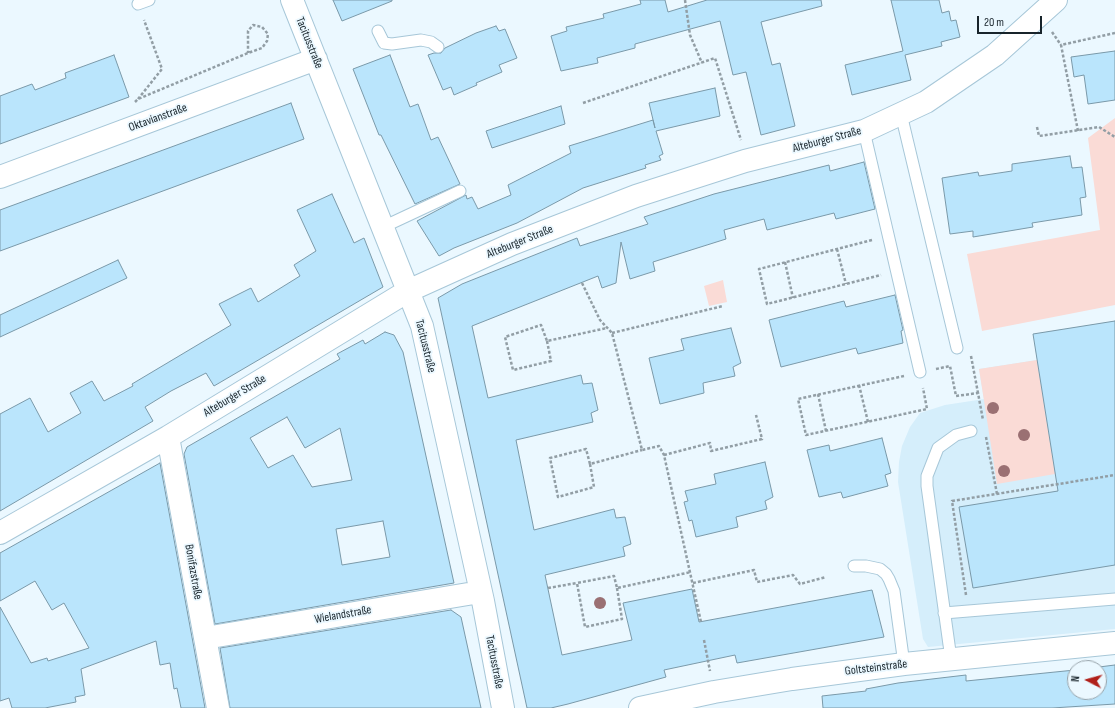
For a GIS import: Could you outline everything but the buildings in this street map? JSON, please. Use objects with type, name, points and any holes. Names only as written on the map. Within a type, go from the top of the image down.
[{"type":"street","name":"Tacitusstraße","points":[[292,0],[384,227],[422,326],[480,592],[503,708]]},
{"type":"street","name":"Alteburger Straße","points":[[0,533],[168,437],[408,291],[512,244],[629,198],[748,161],[864,131],[926,102],[995,55],[1051,5]]},
{"type":"street","name":"Oktavianstraße","points":[[0,177],[316,59]]},
{"type":"street","name":"Bonifazstraße","points":[[168,437],[218,708]]},
{"type":"street","name":"Wielandstraße","points":[[205,638],[480,592]]},
{"type":"street","name":"Goltsteinstraße","points":[[640,708],[714,692],[792,679],[904,664],[1115,643]]},
{"type":"lane","points":[[138,4],[149,0]]},
{"type":"lane","points":[[378,31],[384,43],[392,44],[421,40],[431,42],[438,47]]},
{"type":"lane","points":[[901,114],[956,348]]},
{"type":"lane","points":[[864,131],[890,235],[920,372]]},
{"type":"lane","points":[[384,227],[460,191]]},
{"type":"lane","points":[[951,659],[927,486],[927,476],[938,448],[956,435],[971,431]]},
{"type":"lane","points":[[854,566],[866,566],[880,570],[886,574],[889,579],[894,592],[904,664]]},
{"type":"lane","points":[[944,613],[1115,599]]},
{"type":"path","points":[[685,0],[690,35],[702,62]]},
{"type":"path","points":[[133,104],[162,69],[138,4]]},
{"type":"path","points":[[138,99],[262,48],[267,42],[268,34],[262,27],[253,25],[248,30],[248,53]]},
{"type":"path","points":[[1078,132],[1062,45],[1115,33]]},
{"type":"path","points":[[583,103],[715,58],[748,161]]},
{"type":"path","points":[[1037,128],[1039,136],[1078,132],[1099,127],[1115,137]]},
{"type":"path","points":[[890,235],[759,269],[767,304],[897,271]]},
{"type":"path","points":[[837,249],[846,284]]},
{"type":"path","points":[[784,262],[793,298]]},
{"type":"path","points":[[582,283],[600,320],[612,333],[642,450]]},
{"type":"path","points":[[612,333],[723,306]]},
{"type":"path","points":[[541,325],[547,341],[551,361],[513,370],[505,337],[541,325]]},
{"type":"path","points":[[547,341],[607,328]]},
{"type":"path","points":[[956,348],[971,355],[978,393]]},
{"type":"path","points":[[920,372],[927,409],[806,435],[798,399],[859,385],[920,372],[950,366],[956,396]]},
{"type":"path","points":[[859,385],[868,422]]},
{"type":"path","points":[[818,394],[826,431]]},
{"type":"path","points":[[664,455],[710,443],[711,451],[762,439],[756,415]]},
{"type":"path","points":[[590,464],[659,446],[664,455],[691,572],[700,622]]},
{"type":"path","points":[[586,449],[590,464],[594,487],[558,497],[550,458],[586,449]]},
{"type":"path","points":[[969,610],[952,501],[1115,475]]},
{"type":"path","points":[[693,583],[754,570],[757,582],[793,575],[800,584],[826,577]]},
{"type":"path","points":[[617,588],[691,572]]},
{"type":"path","points":[[548,588],[614,576],[622,619],[585,627],[577,583]]},
{"type":"path","points":[[704,640],[714,692]]},
{"type":"shaded area","points":[[1115,118],[1115,305],[982,331],[967,254],[1100,230],[1088,138]]},
{"type":"shaded area","points":[[723,280],[727,302],[709,306],[704,286]]},
{"type":"shaded area","points":[[1115,321],[1115,629],[928,647],[923,639],[898,482],[899,462],[902,446],[910,427],[920,413],[945,405],[984,399],[979,369],[1037,360],[1033,334]]},
{"type":"shaded area","points":[[1037,360],[1055,474],[997,484],[979,369]]}]
